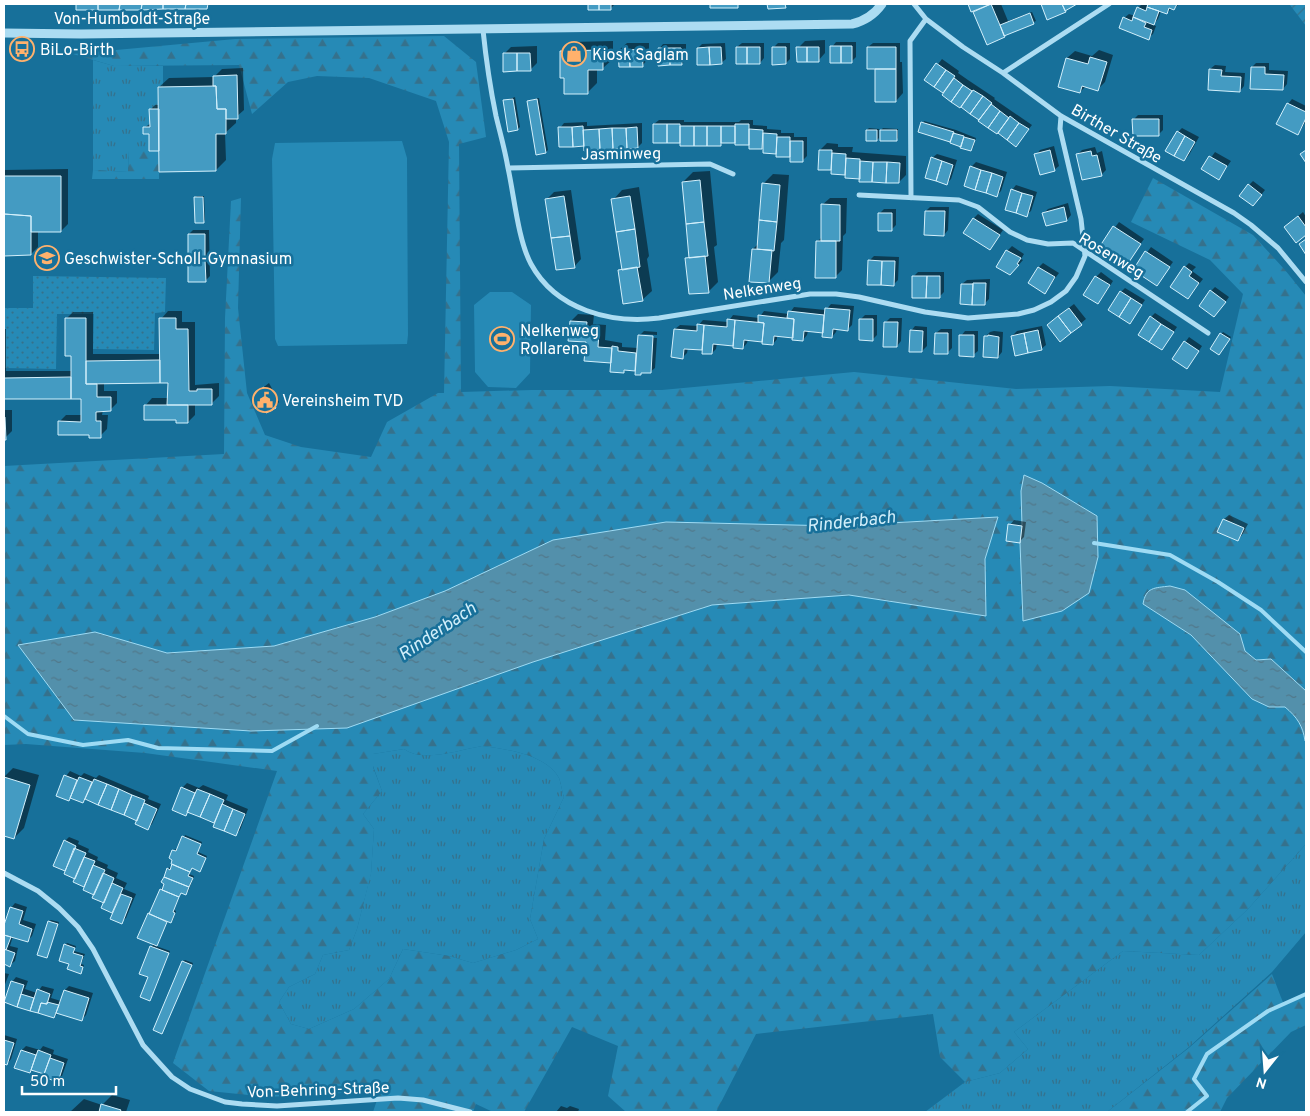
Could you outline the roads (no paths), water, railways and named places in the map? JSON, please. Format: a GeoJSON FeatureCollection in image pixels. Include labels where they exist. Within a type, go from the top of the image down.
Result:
{"type":"FeatureCollection","features":[{"type":"Feature","properties":{"kind":"street","name":"Von-Humboldt-Straße"},"geometry":{"type":"LineString","coordinates":[[4,33],[483,30],[852,24],[863,22],[874,14],[882,4]]}},
{"type":"Feature","properties":{"kind":"street","name":"Birther Straße"},"geometry":{"type":"LineString","coordinates":[[914,4],[926,19],[1062,116],[1245,221],[1278,248],[1306,282]]}},
{"type":"Feature","properties":{"kind":"street"},"geometry":{"type":"LineString","coordinates":[[1003,73],[1109,4]]}},
{"type":"Feature","properties":{"kind":"street"},"geometry":{"type":"LineString","coordinates":[[911,198],[910,41],[926,19]]}},
{"type":"Feature","properties":{"kind":"street","name":"Nelkenweg"},"geometry":{"type":"LineString","coordinates":[[483,30],[496,116],[526,251],[538,274],[555,293],[569,302],[601,316],[618,320],[639,321],[810,294],[836,294],[858,297],[925,312],[954,316],[984,318],[1034,310],[1051,302],[1066,291],[1081,266],[1085,250],[1081,219],[1060,129],[1062,116]]}},
{"type":"Feature","properties":{"kind":"street","name":"Jasminweg"},"geometry":{"type":"LineString","coordinates":[[508,168],[710,164],[733,174]]}},
{"type":"Feature","properties":{"kind":"street","name":"Rosenweg"},"geometry":{"type":"LineString","coordinates":[[859,195],[960,200],[978,206],[1010,232],[1027,240],[1048,244],[1073,243],[1208,333]]}},
{"type":"Feature","properties":{"kind":"street","name":"Von-Behring-Straße"},"geometry":{"type":"LineString","coordinates":[[4,874],[38,891],[78,927],[93,949],[143,1045],[172,1077],[190,1089],[225,1102],[242,1104],[277,1106],[398,1098],[423,1100],[470,1112]]}},
{"type":"Feature","properties":{"kind":"water"},"geometry":{"type":"Polygon","coordinates":[[[1024,475],[1042,483],[1097,516],[1098,557],[1089,593],[1062,611],[1023,621],[1020,543],[1022,526],[1021,491],[1024,475]]]}},
{"type":"Feature","properties":{"kind":"water"},"geometry":{"type":"Polygon","coordinates":[[[998,517],[985,559],[986,616],[849,595],[712,605],[533,662],[347,728],[251,731],[74,720],[18,645],[95,632],[167,653],[274,646],[375,617],[445,591],[553,540],[666,522],[836,526],[998,517]]]}},
{"type":"Feature","properties":{"kind":"water"},"geometry":{"type":"Polygon","coordinates":[[[1170,586],[1185,590],[1240,634],[1245,651],[1256,660],[1271,659],[1306,691],[1306,742],[1299,722],[1285,707],[1269,707],[1252,699],[1191,635],[1143,604],[1146,594],[1152,589],[1170,586]]]}},
{"type":"Feature","properties":{"kind":"waterway","name":"Rinderbach"},"geometry":{"type":"LineString","coordinates":[[1094,543],[1170,555],[1218,582],[1261,610],[1306,652]]}},
{"type":"Feature","properties":{"kind":"waterway","name":"Rinderbach"},"geometry":{"type":"LineString","coordinates":[[4,716],[28,734],[83,745],[128,740],[158,748],[272,751],[317,726]]}},
{"type":"Feature","properties":{"kind":"waterway"},"geometry":{"type":"LineString","coordinates":[[1187,1112],[1207,1096],[1194,1079],[1207,1054],[1268,1011],[1306,994]]}},
{"type":"Feature","properties":{"kind":"place","name":"BiLo-Birth"},"geometry":{"type":"Point","coordinates":[22,49]}},
{"type":"Feature","properties":{"kind":"place","name":"Kiosk Saglam"},"geometry":{"type":"Point","coordinates":[574,54]}},
{"type":"Feature","properties":{"kind":"place","name":"Geschwister-Scholl-Gymnasium"},"geometry":{"type":"Point","coordinates":[47,258]}},
{"type":"Feature","properties":{"kind":"place","name":"Nelkenweg Rollarena"},"geometry":{"type":"Point","coordinates":[502,339]}},
{"type":"Feature","properties":{"kind":"place","name":"Vereinsheim TVD"},"geometry":{"type":"Point","coordinates":[265,400]}}]}
